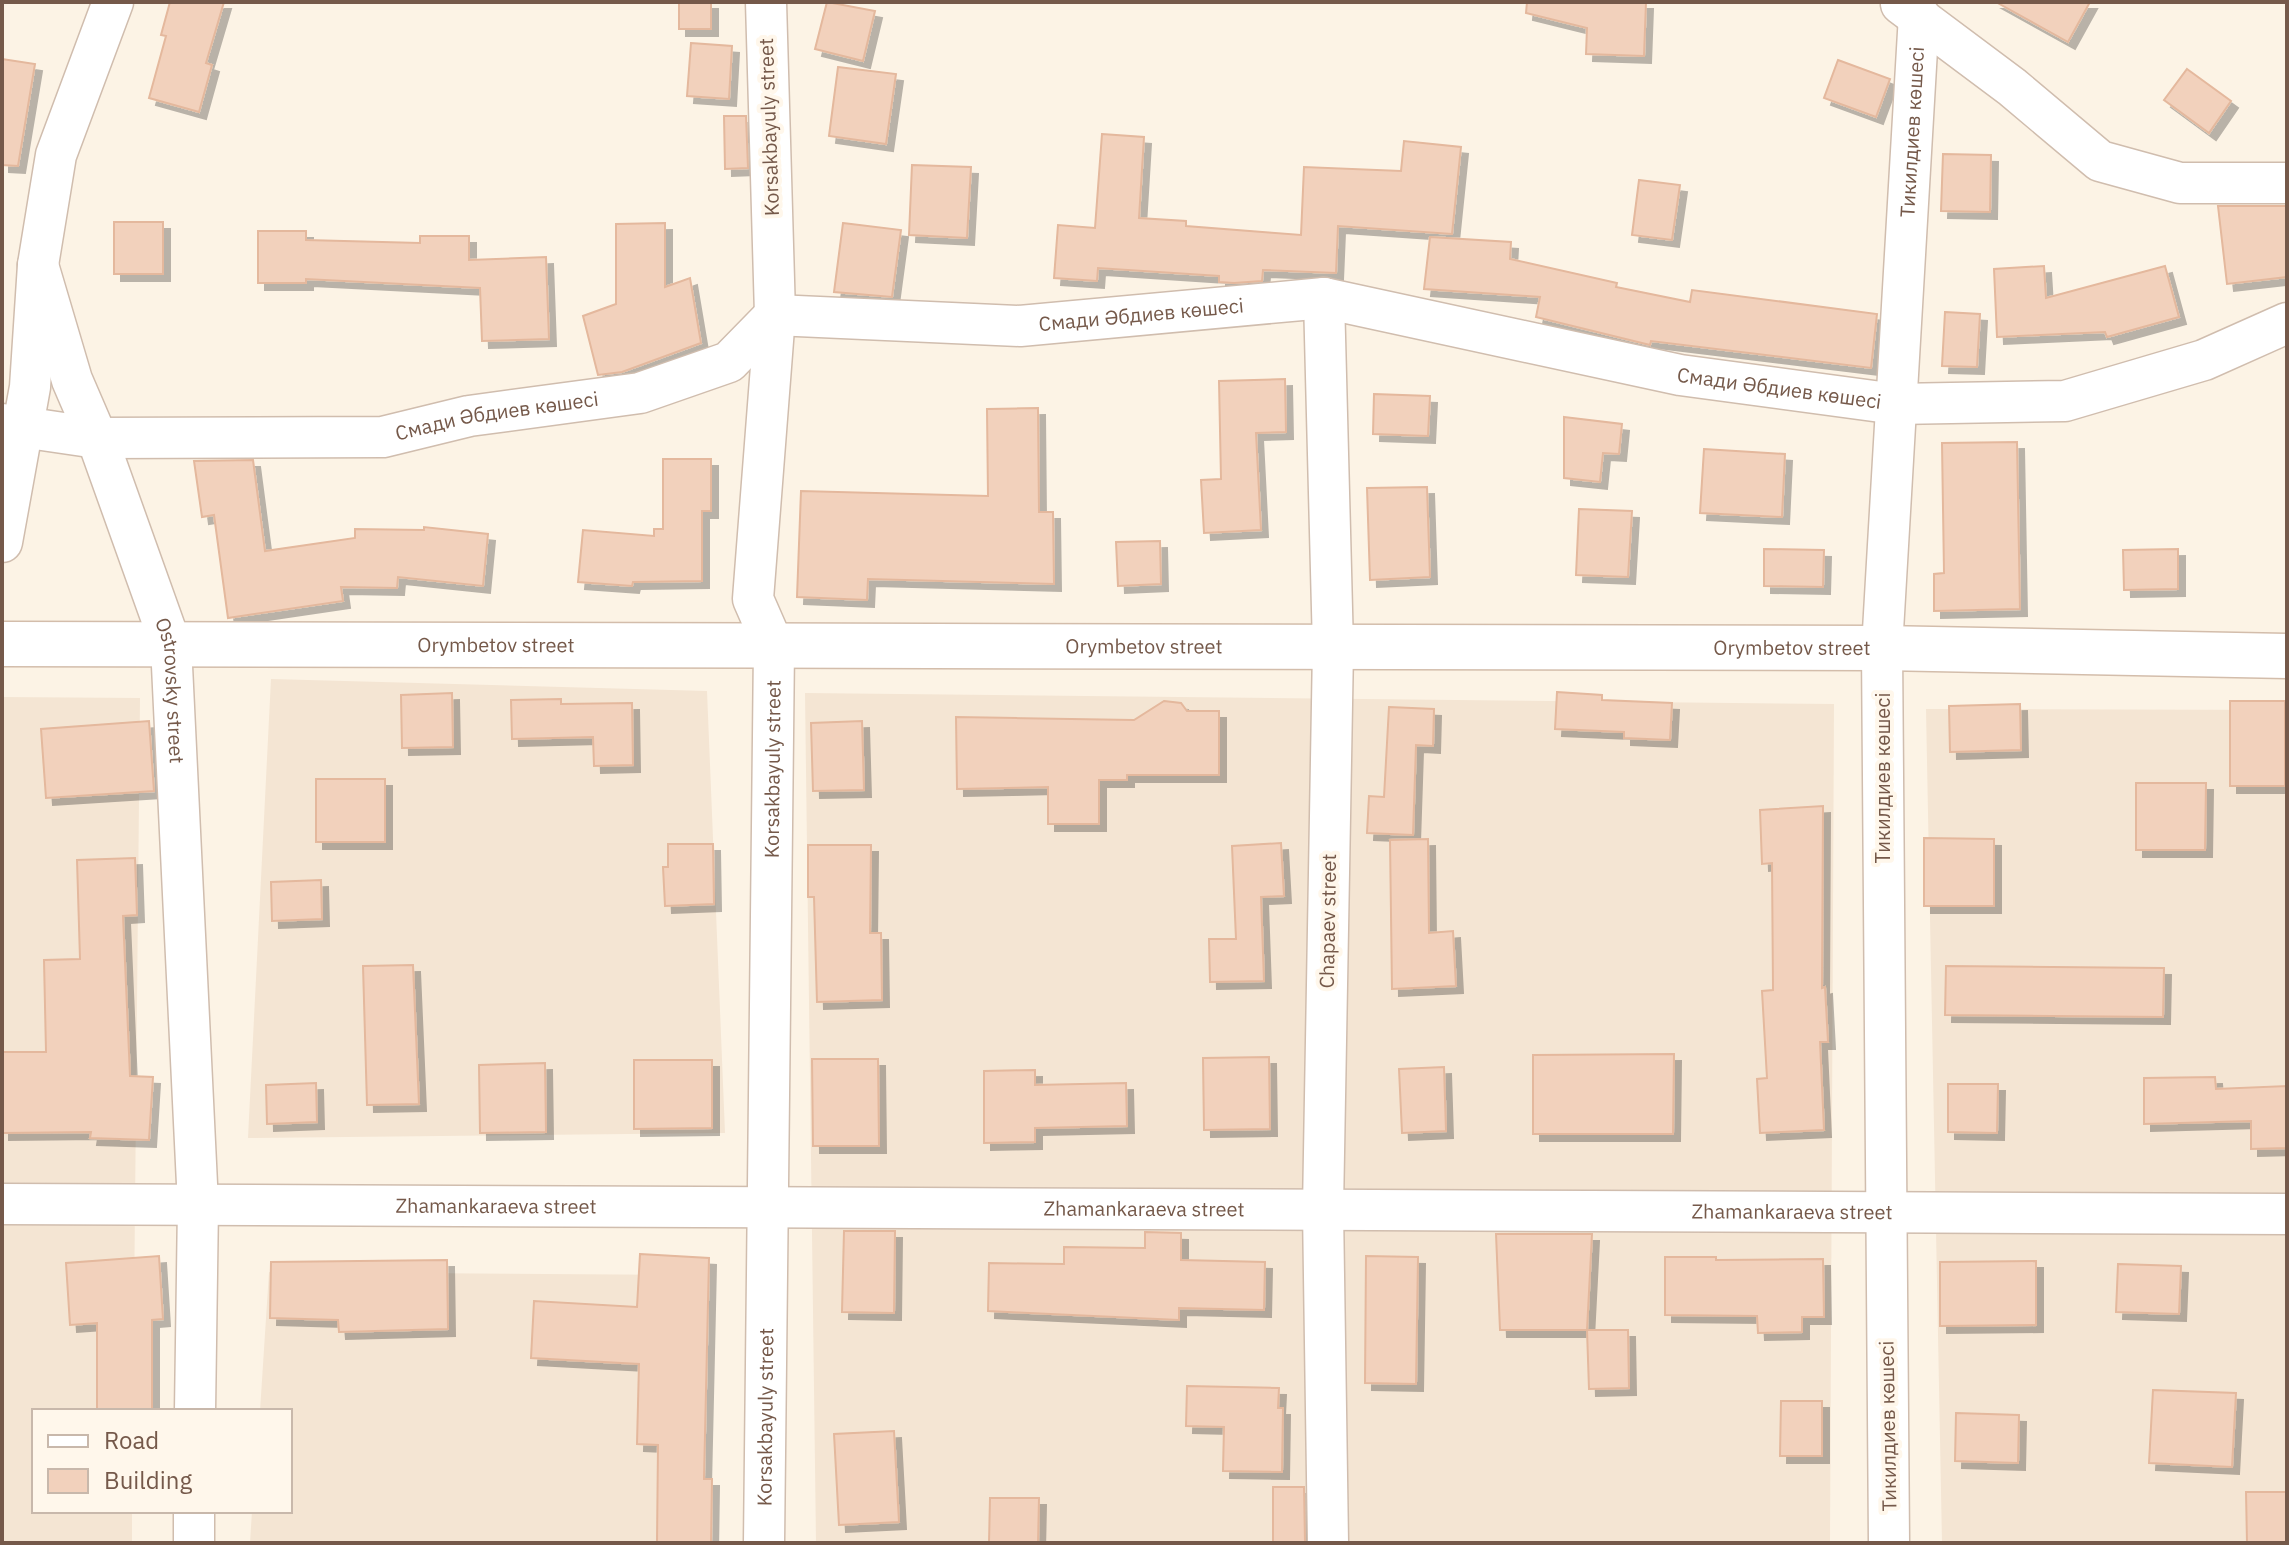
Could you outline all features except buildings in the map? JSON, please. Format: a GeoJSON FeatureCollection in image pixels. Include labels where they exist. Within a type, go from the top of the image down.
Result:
{"type":"FeatureCollection","features":[{"type":"Feature","properties":{"kind":"main road","name":"Orymbetov street"},"geometry":{"type":"LineString","coordinates":[[2,644],[1882,648],[2287,656]]}},
{"type":"Feature","properties":{"kind":"street","name":"Ostrovsky street"},"geometry":{"type":"LineString","coordinates":[[113,2],[56,155],[38,265],[72,380],[97,438],[171,645],[198,1205],[195,1409]]}},
{"type":"Feature","properties":{"kind":"street","name":"Korsakbayuly street"},"geometry":{"type":"LineString","coordinates":[[764,1543],[774,647],[753,599],[775,315],[766,2]]}},
{"type":"Feature","properties":{"kind":"street"},"geometry":{"type":"LineString","coordinates":[[1908,8],[2100,161],[2180,183],[2287,183]]}},
{"type":"Feature","properties":{"kind":"street","name":"Тикилдиев көшесі"},"geometry":{"type":"LineString","coordinates":[[1889,1543],[1882,648],[1896,404],[1908,8]]}},
{"type":"Feature","properties":{"kind":"street"},"geometry":{"type":"LineString","coordinates":[[2,542],[13,426],[38,265]]}},
{"type":"Feature","properties":{"kind":"street","name":"Смади Әбдиев көшесі"},"geometry":{"type":"LineString","coordinates":[[13,426],[97,438],[383,437],[469,416],[640,393],[729,362],[775,315],[1020,326],[1324,298],[1680,375],[1896,404],[2065,401],[2204,360],[2287,323]]}},
{"type":"Feature","properties":{"kind":"street","name":"Chapaev street"},"geometry":{"type":"LineString","coordinates":[[1324,298],[1333,648],[1323,1209],[1328,1543]]}},
{"type":"Feature","properties":{"kind":"street","name":"Zhamankaraeva street"},"geometry":{"type":"LineString","coordinates":[[2,1204],[2287,1214]]}},
{"type":"Feature","properties":{"kind":"street"},"geometry":{"type":"LineString","coordinates":[[194,1513],[194,1543]]}},
{"type":"Feature","properties":{"kind":"shaded area"},"geometry":{"type":"Polygon","coordinates":[[[271,679],[707,691],[725,1133],[248,1138],[271,679]]]}},
{"type":"Feature","properties":{"kind":"shaded area"},"geometry":{"type":"Polygon","coordinates":[[[805,693],[1834,704],[1830,1543],[816,1543],[805,693]]]}},
{"type":"Feature","properties":{"kind":"shaded area"},"geometry":{"type":"Polygon","coordinates":[[[2,697],[140,698],[133,1409],[32,1409],[32,1513],[132,1513],[132,1543],[2,1543],[2,697]]]}},
{"type":"Feature","properties":{"kind":"shaded area"},"geometry":{"type":"Polygon","coordinates":[[[1926,709],[2287,710],[2287,1543],[1942,1543],[1926,709]]]}},
{"type":"Feature","properties":{"kind":"shaded area"},"geometry":{"type":"Polygon","coordinates":[[[269,1272],[695,1275],[709,1543],[250,1543],[252,1513],[292,1513],[292,1409],[260,1409],[269,1272]]]}}]}
